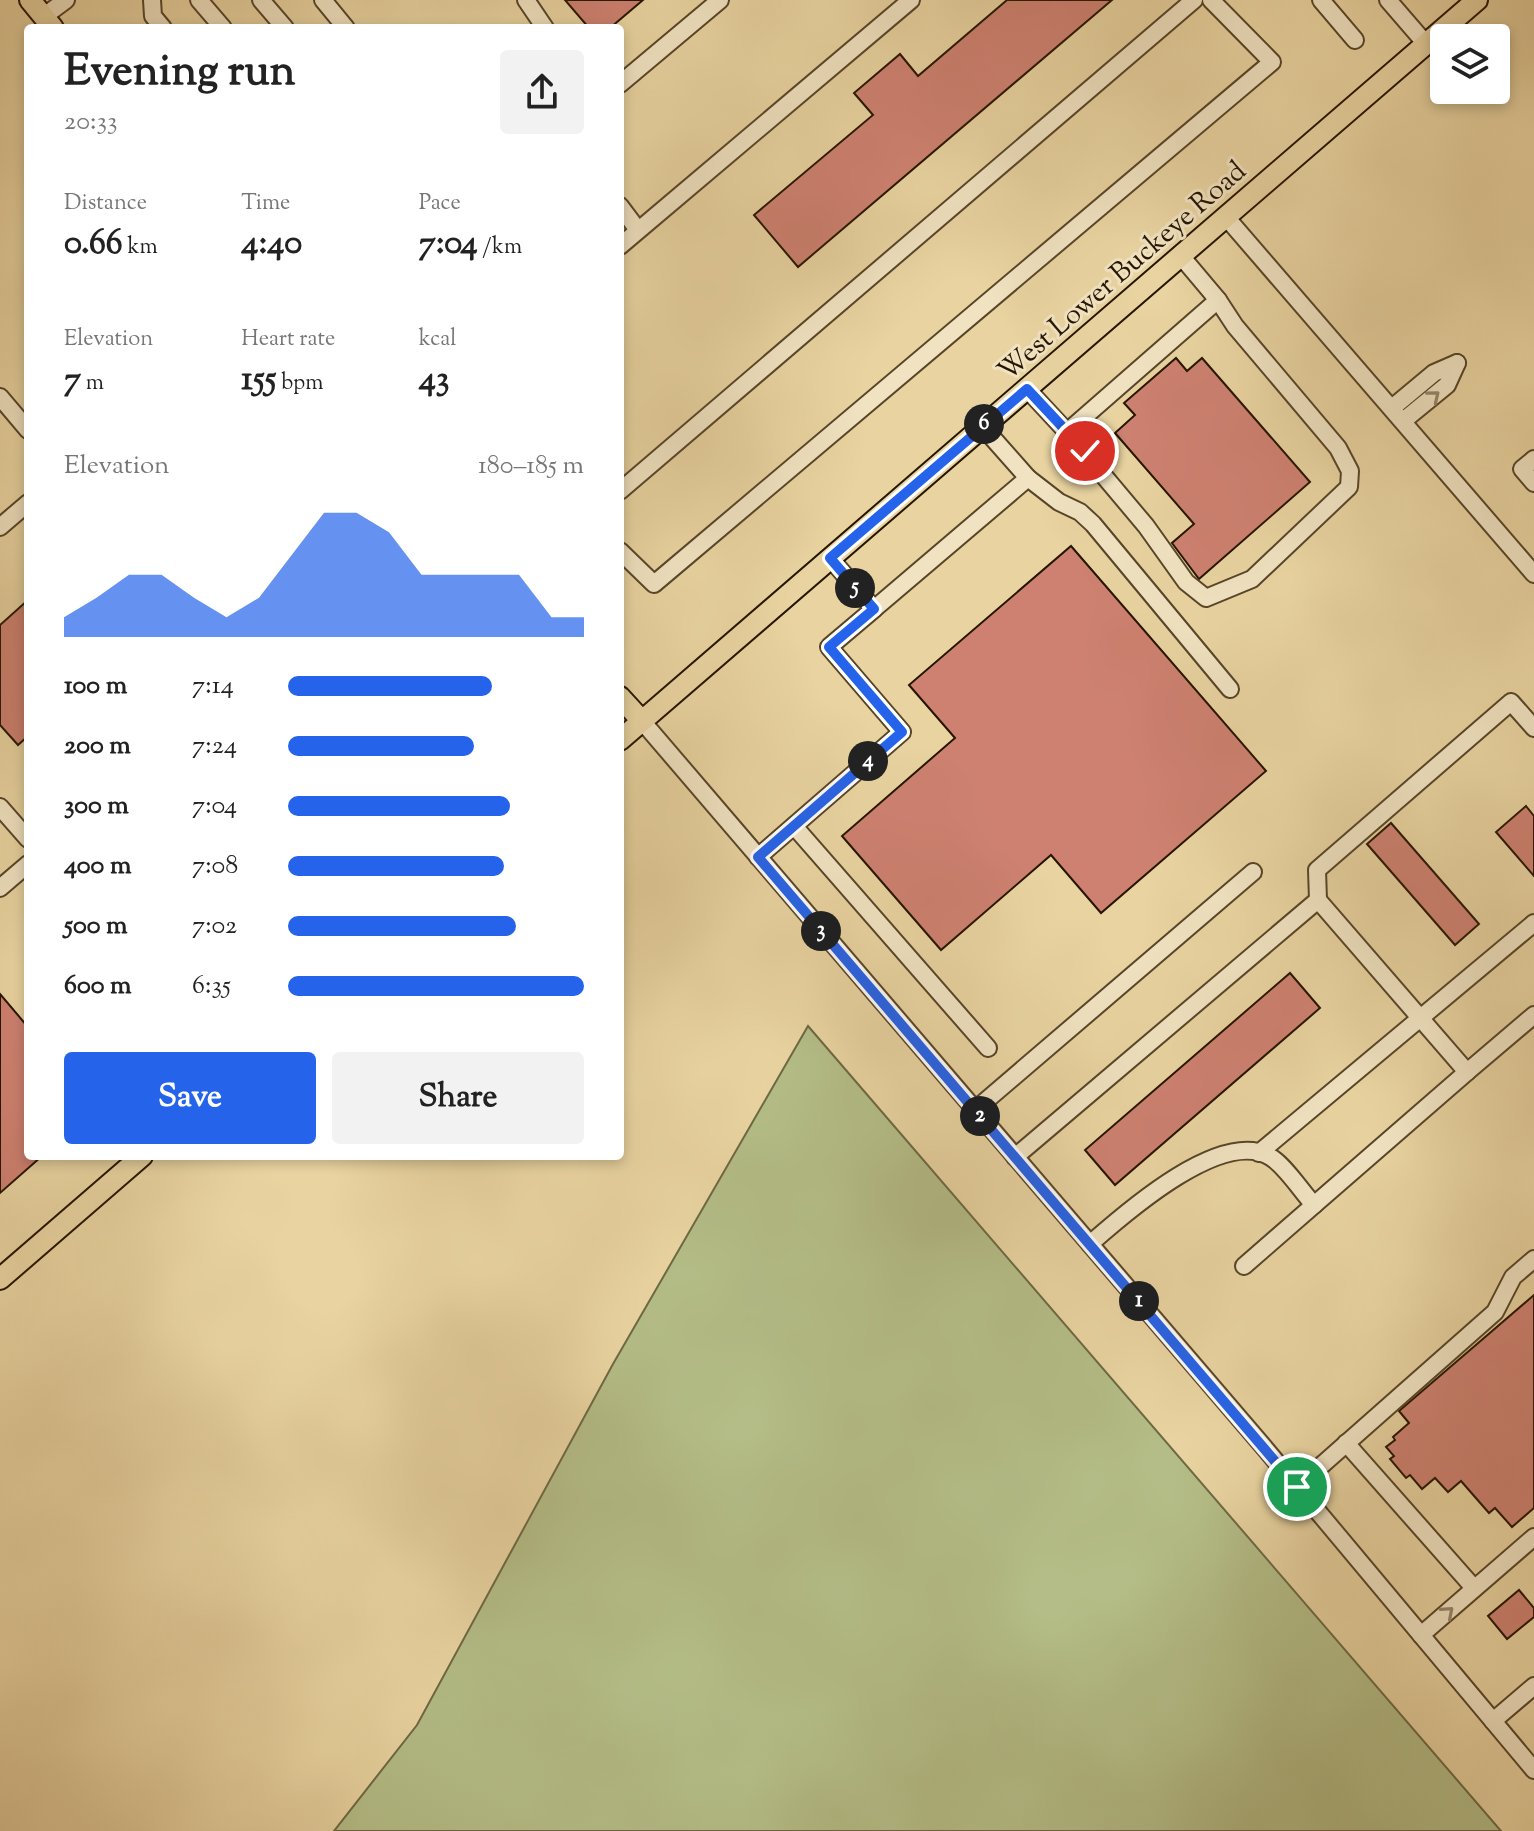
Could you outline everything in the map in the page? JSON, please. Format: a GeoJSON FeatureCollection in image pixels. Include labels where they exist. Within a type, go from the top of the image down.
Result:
{"type":"FeatureCollection","features":[{"type":"Feature","properties":{"kind":"main road"},"geometry":{"type":"LineString","coordinates":[[30,0],[48,22]]}},
{"type":"Feature","properties":{"kind":"main road","name":"West Lower Buckeye Road"},"geometry":{"type":"LineString","coordinates":[[624,737],[1477,0]]}},
{"type":"Feature","properties":{"kind":"main road"},"geometry":{"type":"LineString","coordinates":[[624,701],[642,721]]}},
{"type":"Feature","properties":{"kind":"main road"},"geometry":{"type":"LineString","coordinates":[[0,1279],[137,1160]]}},
{"type":"Feature","properties":{"kind":"street"},"geometry":{"type":"LineString","coordinates":[[48,22],[66,0]]}},
{"type":"Feature","properties":{"kind":"street"},"geometry":{"type":"LineString","coordinates":[[152,0],[153,16],[160,24]]}},
{"type":"Feature","properties":{"kind":"street"},"geometry":{"type":"LineString","coordinates":[[199,0],[220,24]]}},
{"type":"Feature","properties":{"kind":"street"},"geometry":{"type":"LineString","coordinates":[[261,0],[282,24]]}},
{"type":"Feature","properties":{"kind":"street"},"geometry":{"type":"LineString","coordinates":[[323,0],[343,24]]}},
{"type":"Feature","properties":{"kind":"street"},"geometry":{"type":"LineString","coordinates":[[526,0],[542,24]]}},
{"type":"Feature","properties":{"kind":"street"},"geometry":{"type":"LineString","coordinates":[[624,81],[720,0]]}},
{"type":"Feature","properties":{"kind":"street"},"geometry":{"type":"LineString","coordinates":[[624,242],[911,0]]}},
{"type":"Feature","properties":{"kind":"street"},"geometry":{"type":"LineString","coordinates":[[624,488],[1194,0]]}},
{"type":"Feature","properties":{"kind":"street"},"geometry":{"type":"LineString","coordinates":[[624,555],[654,584],[1272,62],[1211,0]]}},
{"type":"Feature","properties":{"kind":"street"},"geometry":{"type":"LineString","coordinates":[[1321,0],[1355,40]]}},
{"type":"Feature","properties":{"kind":"street"},"geometry":{"type":"LineString","coordinates":[[1388,0],[1426,44]]}},
{"type":"Feature","properties":{"kind":"street"},"geometry":{"type":"LineString","coordinates":[[624,211],[638,230]]}},
{"type":"Feature","properties":{"kind":"street"},"geometry":{"type":"LineString","coordinates":[[1226,217],[1534,574]]}},
{"type":"Feature","properties":{"kind":"street"},"geometry":{"type":"LineString","coordinates":[[1027,389],[1146,526],[1186,582],[1206,598],[1252,579],[1349,487],[1350,471],[1338,448],[1235,326],[1218,300],[1181,256]]}},
{"type":"Feature","properties":{"kind":"street"},"geometry":{"type":"LineString","coordinates":[[1067,432],[1218,300]]}},
{"type":"Feature","properties":{"kind":"street"},"geometry":{"type":"LineString","coordinates":[[0,397],[24,425]]}},
{"type":"Feature","properties":{"kind":"street"},"geometry":{"type":"LineString","coordinates":[[982,426],[1028,478],[1093,524],[1230,689]]}},
{"type":"Feature","properties":{"kind":"street"},"geometry":{"type":"LineString","coordinates":[[1534,459],[1522,469],[1534,483]]}},
{"type":"Feature","properties":{"kind":"street"},"geometry":{"type":"LineString","coordinates":[[758,857],[902,732],[829,647],[1028,478]]}},
{"type":"Feature","properties":{"kind":"street"},"geometry":{"type":"LineString","coordinates":[[0,527],[24,506]]}},
{"type":"Feature","properties":{"kind":"street"},"geometry":{"type":"LineString","coordinates":[[1520,557],[1534,545]]}},
{"type":"Feature","properties":{"kind":"street"},"geometry":{"type":"LineString","coordinates":[[830,558],[874,609]]}},
{"type":"Feature","properties":{"kind":"street"},"geometry":{"type":"LineString","coordinates":[[1467,1072],[1318,900],[1317,870],[1511,702],[1534,728]]}},
{"type":"Feature","properties":{"kind":"street"},"geometry":{"type":"LineString","coordinates":[[642,721],[1297,1487],[1534,1770]]}},
{"type":"Feature","properties":{"kind":"street"},"geometry":{"type":"LineString","coordinates":[[0,807],[24,834]]}},
{"type":"Feature","properties":{"kind":"street"},"geometry":{"type":"LineString","coordinates":[[794,826],[988,1048]]}},
{"type":"Feature","properties":{"kind":"street"},"geometry":{"type":"LineString","coordinates":[[0,888],[24,867]]}},
{"type":"Feature","properties":{"kind":"street"},"geometry":{"type":"LineString","coordinates":[[975,1110],[1253,872]]}},
{"type":"Feature","properties":{"kind":"street"},"geometry":{"type":"LineString","coordinates":[[1015,1157],[1318,900]]}},
{"type":"Feature","properties":{"kind":"street"},"geometry":{"type":"LineString","coordinates":[[1259,1153],[1534,923]]}},
{"type":"Feature","properties":{"kind":"street"},"geometry":{"type":"LineString","coordinates":[[1244,1266],[1534,1015]]}},
{"type":"Feature","properties":{"kind":"street"},"geometry":{"type":"LineString","coordinates":[[1090,1244],[1169,1180],[1215,1159],[1250,1149],[1273,1158],[1314,1205]]}},
{"type":"Feature","properties":{"kind":"street"},"geometry":{"type":"LineString","coordinates":[[1297,1487],[1495,1312],[1513,1277],[1534,1259]]}},
{"type":"Feature","properties":{"kind":"street"},"geometry":{"type":"LineString","coordinates":[[1346,1443],[1474,1588]]}},
{"type":"Feature","properties":{"kind":"street"},"geometry":{"type":"LineString","coordinates":[[1421,1635],[1534,1537]]}},
{"type":"Feature","properties":{"kind":"street"},"geometry":{"type":"LineString","coordinates":[[1493,1721],[1534,1686]]}},
{"type":"Feature","properties":{"kind":"green space"},"geometry":{"type":"Polygon","coordinates":[[[808,1026],[1501,1831],[334,1831],[417,1725],[613,1364],[808,1026]]]}},
{"type":"Feature","properties":{"kind":"building"},"geometry":{"type":"Polygon","coordinates":[[[565,0],[643,0],[615,24],[586,24],[565,0]]]}},
{"type":"Feature","properties":{"kind":"building"},"geometry":{"type":"Polygon","coordinates":[[[1007,0],[1112,0],[798,267],[754,215],[873,115],[854,93],[900,54],[918,76],[1007,0]]]}},
{"type":"Feature","properties":{"kind":"building"},"geometry":{"type":"Polygon","coordinates":[[[1176,358],[1187,371],[1202,358],[1310,482],[1199,579],[1172,543],[1194,524],[1115,433],[1135,415],[1124,403],[1176,358]]]}},
{"type":"Feature","properties":{"kind":"building"},"geometry":{"type":"Polygon","coordinates":[[[1071,546],[1266,771],[1101,913],[1051,855],[941,950],[842,836],[955,738],[909,685],[1071,546]]]}},
{"type":"Feature","properties":{"kind":"building"},"geometry":{"type":"Polygon","coordinates":[[[24,604],[24,740],[18,745],[0,725],[0,625],[24,604]]]}},
{"type":"Feature","properties":{"kind":"building"},"geometry":{"type":"Polygon","coordinates":[[[1526,806],[1534,816],[1534,876],[1496,832],[1526,806]]]}},
{"type":"Feature","properties":{"kind":"building"},"geometry":{"type":"Polygon","coordinates":[[[1391,823],[1479,924],[1455,945],[1367,844],[1391,823]]]}},
{"type":"Feature","properties":{"kind":"building"},"geometry":{"type":"Polygon","coordinates":[[[1290,973],[1320,1008],[1115,1185],[1085,1150],[1290,973]]]}},
{"type":"Feature","properties":{"kind":"building"},"geometry":{"type":"Polygon","coordinates":[[[0,994],[24,1022],[24,1160],[37,1160],[0,1193],[0,994]]]}},
{"type":"Feature","properties":{"kind":"building"},"geometry":{"type":"Polygon","coordinates":[[[1534,1295],[1534,1508],[1512,1527],[1495,1508],[1489,1513],[1461,1481],[1448,1492],[1435,1478],[1422,1489],[1410,1475],[1406,1478],[1390,1459],[1394,1456],[1386,1447],[1409,1423],[1399,1411],[1534,1295]]]}},
{"type":"Feature","properties":{"kind":"building"},"geometry":{"type":"Polygon","coordinates":[[[1519,1590],[1534,1608],[1534,1617],[1507,1639],[1488,1616],[1519,1590]]]}},
{"type":"Feature","properties":{"kind":"route"},"geometry":{"type":"LineString","coordinates":[[1085,451],[1027,389],[830,558],[874,609],[829,647],[902,732],[758,857],[1297,1487]]}}]}
